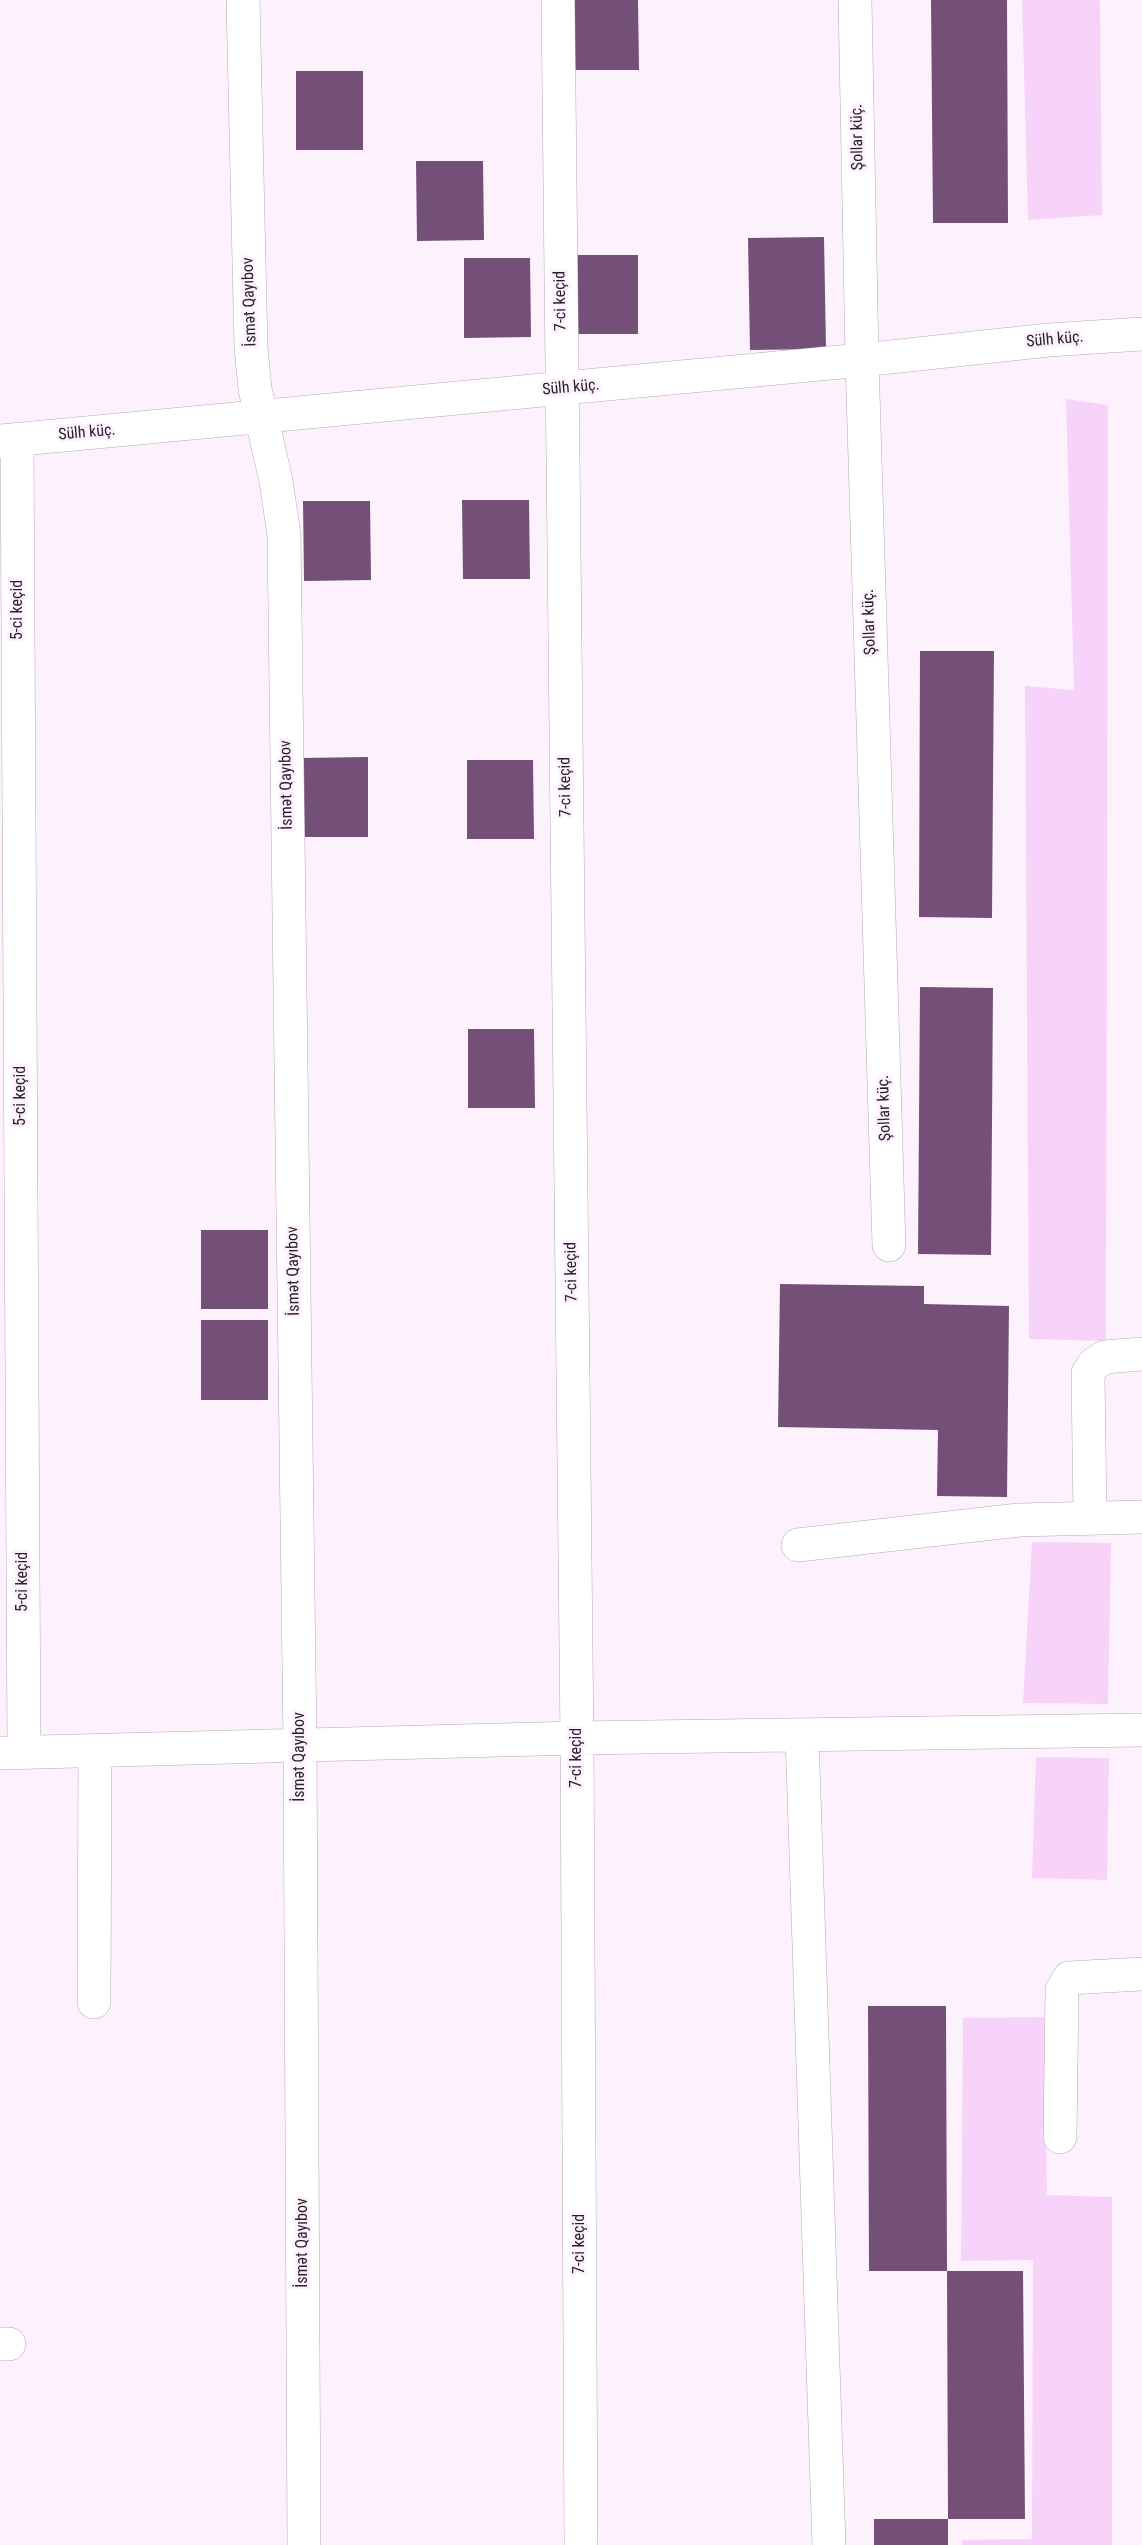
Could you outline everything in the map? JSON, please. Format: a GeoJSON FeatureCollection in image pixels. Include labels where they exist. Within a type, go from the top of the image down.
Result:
{"type":"FeatureCollection","features":[{"type":"Feature","properties":{"kind":"street","name":"İsmət Qayıbov"},"geometry":{"type":"LineString","coordinates":[[243,0],[250,348],[255,389],[276,481],[284,535],[300,1744],[304,2545]]}},
{"type":"Feature","properties":{"kind":"street","name":"7-ci keçid"},"geometry":{"type":"LineString","coordinates":[[558,0],[577,1737],[581,2545]]}},
{"type":"Feature","properties":{"kind":"street","name":"Şollar küç."},"geometry":{"type":"LineString","coordinates":[[855,0],[862,360],[889,1245]]}},
{"type":"Feature","properties":{"kind":"street","name":"Sülh küç."},"geometry":{"type":"LineString","coordinates":[[8,440],[562,389],[1048,340],[1142,334]]}},
{"type":"Feature","properties":{"kind":"street","name":"5-ci keçid"},"geometry":{"type":"LineString","coordinates":[[8,440],[12,1752]]}},
{"type":"Feature","properties":{"kind":"street"},"geometry":{"type":"LineString","coordinates":[[1090,1517],[1088,1373],[1094,1364],[1105,1357],[1142,1354]]}},
{"type":"Feature","properties":{"kind":"street"},"geometry":{"type":"LineString","coordinates":[[798,1545],[971,1524],[1090,1517],[1142,1517]]}},
{"type":"Feature","properties":{"kind":"street"},"geometry":{"type":"LineString","coordinates":[[12,1752],[577,1737],[1142,1730]]}},
{"type":"Feature","properties":{"kind":"street"},"geometry":{"type":"LineString","coordinates":[[802,1735],[829,2545]]}},
{"type":"Feature","properties":{"kind":"street"},"geometry":{"type":"LineString","coordinates":[[94,2002],[95,1750]]}},
{"type":"Feature","properties":{"kind":"street"},"geometry":{"type":"LineString","coordinates":[[1060,2137],[1062,1990],[1070,1978],[1142,1974]]}},
{"type":"Feature","properties":{"kind":"shaded area"},"geometry":{"type":"Polygon","coordinates":[[[1022,0],[1100,0],[1102,215],[1028,220],[1022,0]]]}},
{"type":"Feature","properties":{"kind":"shaded area"},"geometry":{"type":"Polygon","coordinates":[[[1066,399],[1108,405],[1106,1341],[1029,1339],[1025,686],[1074,690],[1066,399]]]}},
{"type":"Feature","properties":{"kind":"shaded area"},"geometry":{"type":"Polygon","coordinates":[[[1032,1542],[1111,1543],[1108,1704],[1023,1703],[1032,1542]]]}},
{"type":"Feature","properties":{"kind":"shaded area"},"geometry":{"type":"Polygon","coordinates":[[[1036,1757],[1109,1758],[1107,1880],[1032,1878],[1036,1757]]]}},
{"type":"Feature","properties":{"kind":"shaded area"},"geometry":{"type":"Polygon","coordinates":[[[1044,2017],[1047,2195],[1112,2197],[1112,2545],[962,2545],[962,2540],[1032,2539],[1033,2260],[961,2261],[963,2018],[1044,2017]]]}},
{"type":"Feature","properties":{"kind":"building"},"geometry":{"type":"Polygon","coordinates":[[[571,0],[638,0],[639,70],[572,70],[571,0]]]}},
{"type":"Feature","properties":{"kind":"building"},"geometry":{"type":"Polygon","coordinates":[[[931,0],[1007,0],[1008,223],[933,223],[931,0]]]}},
{"type":"Feature","properties":{"kind":"building"},"geometry":{"type":"Polygon","coordinates":[[[296,71],[363,71],[363,150],[296,150],[296,71]]]}},
{"type":"Feature","properties":{"kind":"building"},"geometry":{"type":"Polygon","coordinates":[[[416,161],[483,161],[484,240],[417,241],[416,161]]]}},
{"type":"Feature","properties":{"kind":"building"},"geometry":{"type":"Polygon","coordinates":[[[824,237],[826,349],[750,350],[748,238],[824,237]]]}},
{"type":"Feature","properties":{"kind":"building"},"geometry":{"type":"Polygon","coordinates":[[[571,255],[638,255],[638,334],[571,334],[571,255]]]}},
{"type":"Feature","properties":{"kind":"building"},"geometry":{"type":"Polygon","coordinates":[[[464,258],[530,258],[531,337],[464,338],[464,258]]]}},
{"type":"Feature","properties":{"kind":"building"},"geometry":{"type":"Polygon","coordinates":[[[462,500],[529,500],[530,579],[463,579],[462,500]]]}},
{"type":"Feature","properties":{"kind":"building"},"geometry":{"type":"Polygon","coordinates":[[[303,501],[370,501],[371,580],[304,581],[303,501]]]}},
{"type":"Feature","properties":{"kind":"building"},"geometry":{"type":"Polygon","coordinates":[[[920,651],[994,651],[992,918],[919,917],[920,651]]]}},
{"type":"Feature","properties":{"kind":"building"},"geometry":{"type":"Polygon","coordinates":[[[368,757],[368,837],[301,837],[301,758],[368,757]]]}},
{"type":"Feature","properties":{"kind":"building"},"geometry":{"type":"Polygon","coordinates":[[[467,760],[533,760],[534,839],[467,839],[467,760]]]}},
{"type":"Feature","properties":{"kind":"building"},"geometry":{"type":"Polygon","coordinates":[[[920,987],[993,988],[991,1255],[918,1254],[920,987]]]}},
{"type":"Feature","properties":{"kind":"building"},"geometry":{"type":"Polygon","coordinates":[[[468,1029],[534,1029],[535,1108],[468,1108],[468,1029]]]}},
{"type":"Feature","properties":{"kind":"building"},"geometry":{"type":"Polygon","coordinates":[[[201,1230],[268,1230],[268,1309],[201,1309],[201,1230]]]}},
{"type":"Feature","properties":{"kind":"building"},"geometry":{"type":"Polygon","coordinates":[[[780,1284],[924,1286],[924,1304],[1009,1306],[1007,1497],[937,1496],[938,1430],[778,1427],[780,1284]]]}},
{"type":"Feature","properties":{"kind":"building"},"geometry":{"type":"Polygon","coordinates":[[[201,1320],[268,1320],[268,1400],[201,1400],[201,1320]]]}},
{"type":"Feature","properties":{"kind":"building"},"geometry":{"type":"Polygon","coordinates":[[[868,2006],[946,2006],[947,2271],[869,2271],[868,2006]]]}},
{"type":"Feature","properties":{"kind":"building"},"geometry":{"type":"Polygon","coordinates":[[[947,2271],[1023,2271],[1025,2519],[948,2519],[947,2271]]]}},
{"type":"Feature","properties":{"kind":"building"},"geometry":{"type":"Polygon","coordinates":[[[874,2519],[948,2519],[948,2545],[874,2545],[874,2519]]]}}]}
